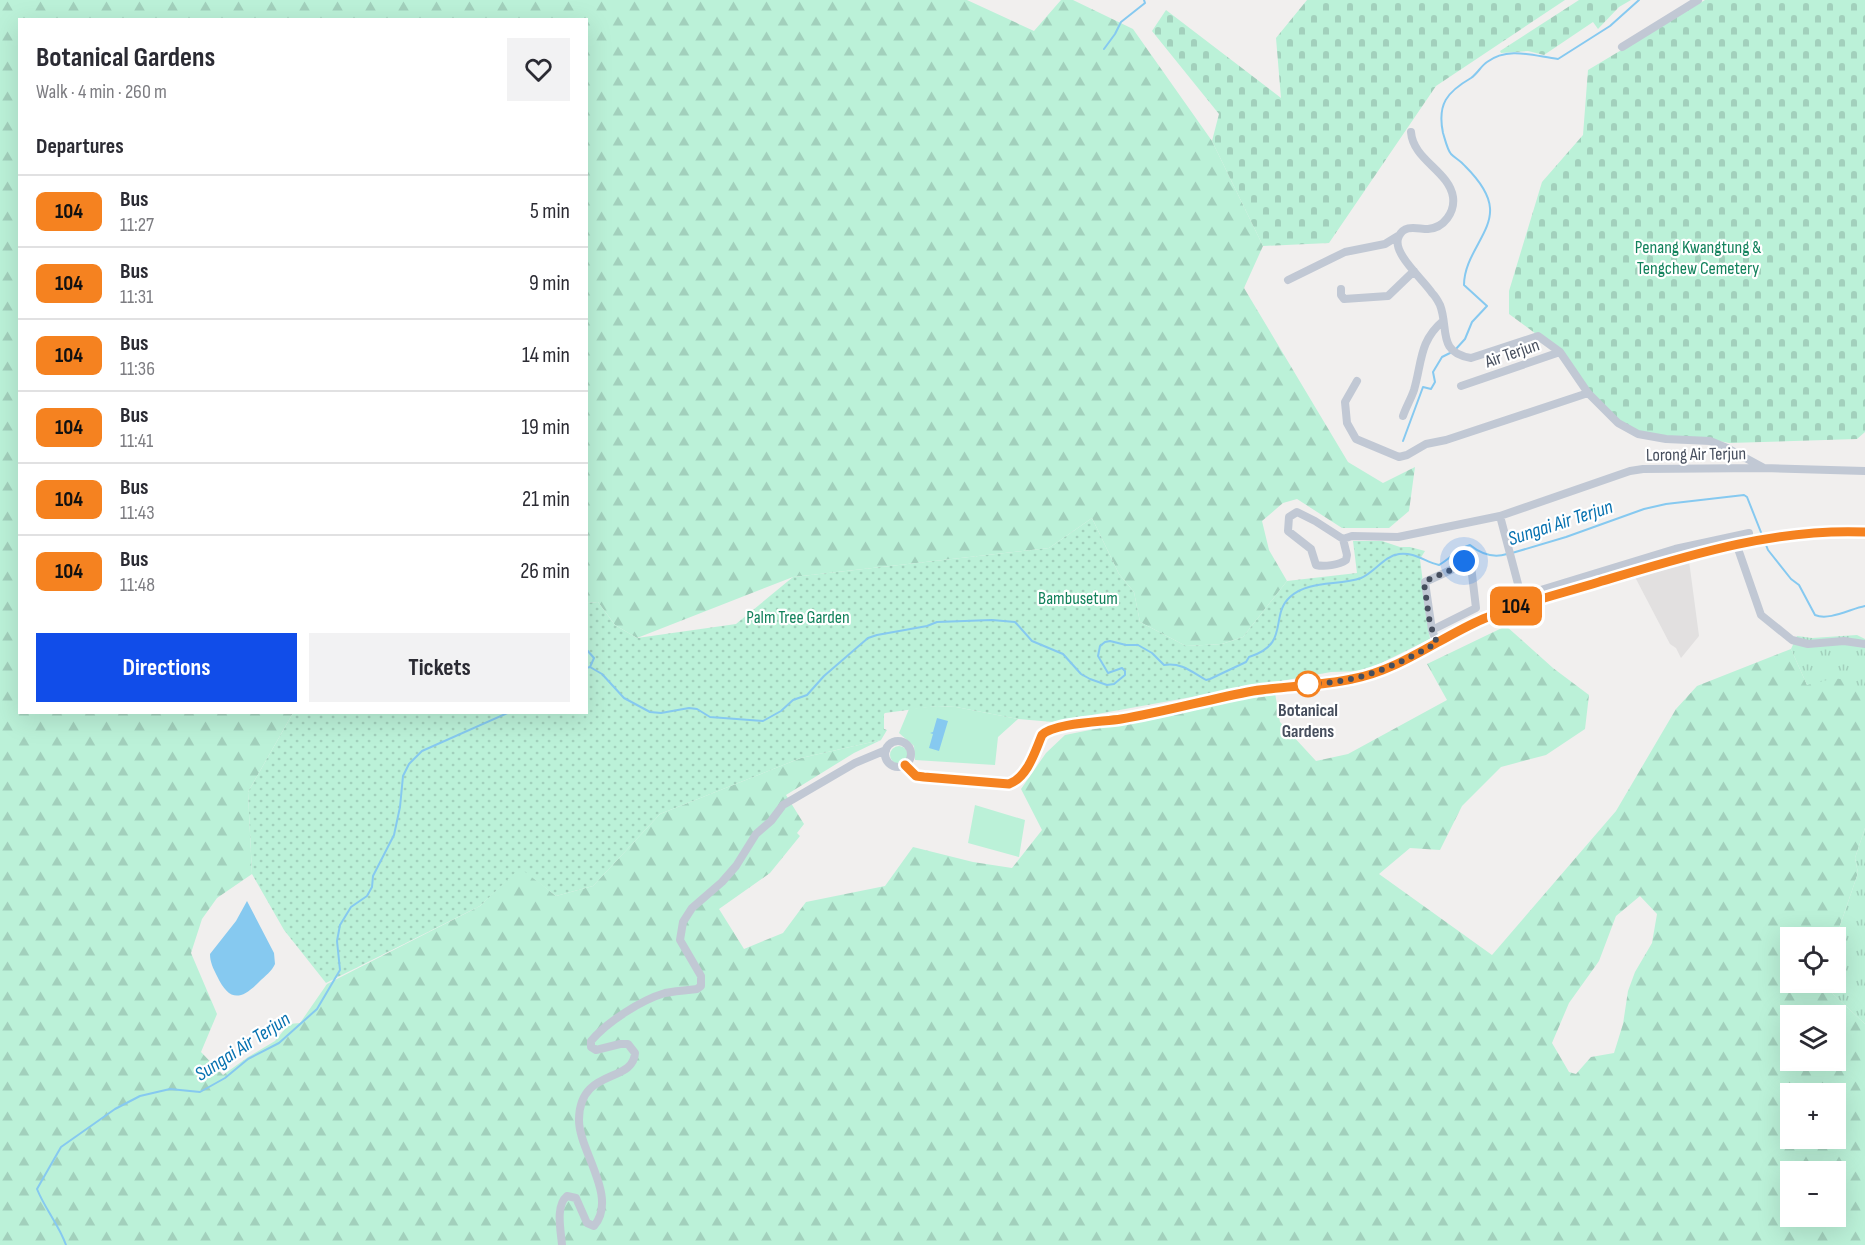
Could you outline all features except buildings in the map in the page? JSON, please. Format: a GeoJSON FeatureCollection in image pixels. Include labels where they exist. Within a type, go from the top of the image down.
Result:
{"type":"FeatureCollection","features":[{"type":"Feature","properties":{"kind":"street"},"geometry":{"type":"LineString","coordinates":[[1622,47],[1698,0]]}},
{"type":"Feature","properties":{"kind":"street"},"geometry":{"type":"LineString","coordinates":[[1397,248],[1401,232],[1411,228],[1427,229],[1438,226],[1448,218],[1453,207],[1453,195],[1449,186],[1418,149],[1411,132]]}},
{"type":"Feature","properties":{"kind":"street"},"geometry":{"type":"LineString","coordinates":[[1288,280],[1345,252],[1385,244],[1398,237]]}},
{"type":"Feature","properties":{"kind":"street"},"geometry":{"type":"LineString","coordinates":[[1385,244],[1397,248],[1428,286],[1440,304],[1445,337],[1452,349],[1461,356],[1472,358],[1538,336],[1560,352]]}},
{"type":"Feature","properties":{"kind":"street"},"geometry":{"type":"LineString","coordinates":[[1341,289],[1341,296],[1344,299],[1388,296],[1414,271]]}},
{"type":"Feature","properties":{"kind":"street"},"geometry":{"type":"LineString","coordinates":[[1403,416],[1414,389],[1418,365],[1427,340],[1443,321]]}},
{"type":"Feature","properties":{"kind":"street","name":"Air Terjun"},"geometry":{"type":"LineString","coordinates":[[1461,386],[1560,352],[1588,393],[1618,423],[1638,434],[1666,439],[1710,441],[1764,468]]}},
{"type":"Feature","properties":{"kind":"street"},"geometry":{"type":"LineString","coordinates":[[1357,381],[1345,402],[1347,423],[1356,439],[1398,457],[1407,455],[1426,444],[1446,440],[1588,393]]}},
{"type":"Feature","properties":{"kind":"street","name":"Lorong Air Terjun"},"geometry":{"type":"LineString","coordinates":[[1343,539],[1352,536],[1398,537],[1500,516],[1630,471],[1643,469],[1764,468],[1865,471]]}},
{"type":"Feature","properties":{"kind":"street"},"geometry":{"type":"LineString","coordinates":[[1300,513],[1343,539],[1346,560],[1342,563],[1318,566],[1314,563],[1311,549],[1288,531],[1287,520],[1291,514],[1300,513]]}},
{"type":"Feature","properties":{"kind":"street"},"geometry":{"type":"LineString","coordinates":[[1500,516],[1522,600]]}},
{"type":"Feature","properties":{"kind":"street"},"geometry":{"type":"LineString","coordinates":[[1522,600],[1677,558],[1736,545],[1772,538],[1839,531],[1865,532]]}},
{"type":"Feature","properties":{"kind":"street"},"geometry":{"type":"LineString","coordinates":[[905,765],[916,776],[1009,784],[1018,779],[1027,767],[1042,735],[1047,730],[1121,719],[1252,691],[1360,678],[1389,668],[1522,600],[1675,549],[1749,533]]}},
{"type":"Feature","properties":{"kind":"street"},"geometry":{"type":"LineString","coordinates":[[1735,536],[1736,545],[1761,615],[1792,640],[1808,644],[1844,641],[1865,644]]}},
{"type":"Feature","properties":{"kind":"street"},"geometry":{"type":"LineString","coordinates":[[1432,630],[1475,609],[1471,567],[1467,561],[1460,562],[1453,569],[1426,580],[1424,583],[1432,630],[1437,643]]}},
{"type":"Feature","properties":{"kind":"street"},"geometry":{"type":"LineString","coordinates":[[900,741],[910,749],[911,754],[905,765],[897,767],[890,765],[885,758],[886,750],[891,743],[900,741]]}},
{"type":"Feature","properties":{"kind":"street"},"geometry":{"type":"LineString","coordinates":[[562,1245],[561,1203],[567,1196],[576,1198],[590,1226],[594,1226],[598,1221],[601,1209],[599,1180],[580,1137],[579,1119],[584,1096],[590,1087],[599,1081],[626,1069],[635,1057],[635,1053],[628,1044],[596,1050],[591,1047],[591,1041],[615,1018],[645,1000],[667,993],[697,989],[701,986],[701,976],[680,940],[683,922],[692,908],[722,882],[736,866],[756,834],[771,821],[783,805],[855,763],[886,750]]}},
{"type":"Feature","properties":{"kind":"shaded area"},"geometry":{"type":"Polygon","coordinates":[[[1689,561],[1699,636],[1681,658],[1676,648],[1670,644],[1635,577],[1689,561]]]}},
{"type":"Feature","properties":{"kind":"green space"},"geometry":{"type":"Polygon","coordinates":[[[0,0],[967,0],[1034,31],[1061,0],[1073,0],[1133,29],[1212,141],[1263,246],[1244,288],[1348,462],[1383,483],[1415,467],[1409,511],[1389,528],[1342,528],[1297,499],[1283,503],[1262,521],[1269,550],[1287,581],[1243,637],[1222,644],[1186,646],[1140,622],[1134,592],[1119,574],[1092,518],[1049,548],[793,577],[637,638],[615,625],[598,602],[588,603],[588,18],[18,18],[18,714],[292,714],[248,792],[252,874],[217,898],[202,919],[191,953],[217,1014],[201,1052],[223,1075],[275,1041],[289,1024],[300,1023],[327,984],[480,906],[520,867],[556,896],[593,886],[660,814],[801,758],[881,740],[854,753],[786,795],[804,824],[797,833],[800,836],[770,873],[719,909],[744,949],[783,933],[806,902],[885,886],[913,847],[973,862],[1012,868],[1042,830],[1021,789],[1046,753],[1065,735],[1275,693],[1280,722],[1316,761],[1348,754],[1447,700],[1427,664],[1506,626],[1553,668],[1589,695],[1585,729],[1546,755],[1501,767],[1462,806],[1440,850],[1410,848],[1379,874],[1492,955],[1616,811],[1676,709],[1697,686],[1791,649],[1807,685],[1865,653],[1865,828],[1855,858],[1858,873],[1839,927],[1780,927],[1780,993],[1832,993],[1845,1005],[1780,1005],[1780,1071],[1846,1071],[1846,1006],[1865,1024],[1865,1245],[0,1245],[0,0]],[[1640,896],[1616,916],[1599,961],[1569,1003],[1552,1043],[1569,1072],[1576,1074],[1591,1057],[1614,1053],[1623,1024],[1628,991],[1635,972],[1652,943],[1657,914],[1640,896]]]}},
{"type":"Feature","properties":{"kind":"green space"},"geometry":{"type":"Polygon","coordinates":[[[1307,0],[1565,0],[1436,86],[1329,243],[1263,246],[1212,141],[1219,114],[1152,31],[1166,10],[1281,98],[1276,38],[1307,0]]]}},
{"type":"Feature","properties":{"kind":"green space"},"geometry":{"type":"Polygon","coordinates":[[[1579,0],[1631,0],[1619,7],[1598,29],[1593,22],[1544,55],[1528,51],[1501,53],[1500,51],[1579,0]]]}},
{"type":"Feature","properties":{"kind":"green space","name":"Penang Kwangtung & Tengchew Cemetery"},"geometry":{"type":"Polygon","coordinates":[[[1705,0],[1865,0],[1865,432],[1857,439],[1729,443],[1704,438],[1648,435],[1620,427],[1590,398],[1563,354],[1509,314],[1509,291],[1542,182],[1583,135],[1588,70],[1705,0]]]}},
{"type":"Feature","properties":{"kind":"green space"},"geometry":{"type":"Polygon","coordinates":[[[1092,518],[1119,574],[1134,592],[1140,622],[1186,646],[1222,644],[1243,637],[1287,581],[1357,573],[1353,541],[1382,541],[1400,547],[1410,547],[1425,551],[1420,559],[1430,639],[1365,671],[1331,672],[1053,722],[1018,719],[956,707],[937,706],[885,713],[884,729],[887,730],[881,740],[801,758],[660,814],[593,886],[556,896],[520,868],[480,906],[326,983],[284,930],[252,874],[248,792],[292,714],[588,714],[588,603],[598,602],[615,625],[637,638],[736,624],[793,577],[1049,548],[1092,518]]]}},
{"type":"Feature","properties":{"kind":"green space"},"geometry":{"type":"Polygon","coordinates":[[[1857,635],[1865,639],[1865,701],[1850,685],[1840,679],[1807,685],[1791,649],[1797,636],[1812,638],[1857,635]]]}},
{"type":"Feature","properties":{"kind":"green space"},"geometry":{"type":"Polygon","coordinates":[[[937,706],[956,707],[1018,719],[998,737],[995,765],[915,760],[914,746],[899,733],[909,709],[937,706]]]}},
{"type":"Feature","properties":{"kind":"green space"},"geometry":{"type":"Polygon","coordinates":[[[899,746],[905,749],[908,755],[905,761],[899,764],[893,761],[890,755],[893,749],[899,746]]]}},
{"type":"Feature","properties":{"kind":"green space"},"geometry":{"type":"Polygon","coordinates":[[[975,805],[1025,820],[1019,857],[968,843],[975,805]]]}},
{"type":"Feature","properties":{"kind":"green space"},"geometry":{"type":"Polygon","coordinates":[[[1865,828],[1865,1024],[1832,993],[1846,993],[1846,927],[1839,927],[1858,873],[1855,858],[1865,828]]]}},
{"type":"Feature","properties":{"kind":"water"},"geometry":{"type":"Polygon","coordinates":[[[937,718],[948,721],[939,751],[929,748],[933,734],[930,733],[933,732],[937,718]]]}},
{"type":"Feature","properties":{"kind":"water"},"geometry":{"type":"Polygon","coordinates":[[[247,901],[274,953],[275,964],[246,993],[235,996],[221,984],[212,965],[210,954],[236,921],[247,901]]]}},
{"type":"Feature","properties":{"kind":"waterway"},"geometry":{"type":"LineString","coordinates":[[1104,49],[1121,22],[1145,3],[1144,0]]}},
{"type":"Feature","properties":{"kind":"waterway"},"geometry":{"type":"LineString","coordinates":[[1455,350],[1465,339],[1472,322],[1487,306],[1464,285],[1468,264],[1487,226],[1490,208],[1487,197],[1477,180],[1448,149],[1441,123],[1441,114],[1446,100],[1456,88],[1495,57],[1521,53],[1558,59],[1610,26],[1639,0]]}},
{"type":"Feature","properties":{"kind":"waterway"},"geometry":{"type":"LineString","coordinates":[[1403,441],[1423,387],[1431,389],[1435,382],[1433,372],[1442,357],[1450,353]]}},
{"type":"Feature","properties":{"kind":"waterway","name":"Sungai Air Terjun"},"geometry":{"type":"LineString","coordinates":[[1512,553],[1566,537],[1644,509],[1666,504],[1744,495],[1747,497],[1768,550],[1791,579],[1799,585],[1815,615],[1833,616],[1865,606]]}},
{"type":"Feature","properties":{"kind":"waterway","name":"Sungai Air Terjun"},"geometry":{"type":"LineString","coordinates":[[588,668],[602,674],[624,698],[650,712],[661,713],[689,708],[697,709],[710,717],[763,721],[781,711],[793,700],[807,695],[824,676],[868,638],[937,622],[992,620],[1015,622],[1032,641],[1063,654],[1081,674],[1107,685],[1114,684],[1125,675],[1122,668],[1108,673],[1098,656],[1100,646],[1110,641],[1138,645],[1152,653],[1164,665],[1181,666],[1206,680],[1246,662],[1249,657],[1270,645],[1275,637],[1284,604],[1290,597],[1306,588],[1361,578],[1389,558],[1399,554],[1415,556],[1439,565],[1470,545],[1488,554],[1497,556],[1507,554]]}},
{"type":"Feature","properties":{"kind":"waterway"},"geometry":{"type":"LineString","coordinates":[[588,651],[594,658],[590,667]]}},
{"type":"Feature","properties":{"kind":"waterway","name":"Sungai Air Terjun"},"geometry":{"type":"LineString","coordinates":[[66,1245],[37,1189],[61,1147],[115,1109],[140,1096],[170,1089],[200,1092],[225,1078],[248,1059],[279,1043],[317,1009],[340,970],[337,941],[340,925],[351,907],[367,896],[372,887],[373,876],[394,835],[403,776],[409,764],[422,751],[505,714]]}},
{"type":"Feature","properties":{"kind":"bus line","name":"104"},"geometry":{"type":"LineString","coordinates":[[905,765],[916,776],[1009,784],[1024,772],[1042,735],[1047,730],[1121,719],[1252,691],[1351,680],[1397,664],[1478,621],[1523,603],[1677,558],[1785,536],[1839,531],[1865,532]]}},
{"type":"Feature","properties":{"kind":"place","name":"Botanical Gardens"},"geometry":{"type":"Point","coordinates":[1308,684]}},
{"type":"Feature","properties":{"kind":"route"},"geometry":{"type":"LineString","coordinates":[[1308,684],[1351,680],[1370,675],[1437,643],[1430,624],[1424,583],[1464,561]]}},
{"type":"Feature","properties":{"kind":"park label","name":"Bambusetum"},"geometry":{"type":"Point","coordinates":[1078,598]}},
{"type":"Feature","properties":{"kind":"park label","name":"Palm Tree Garden"},"geometry":{"type":"Point","coordinates":[798,617]}}]}
